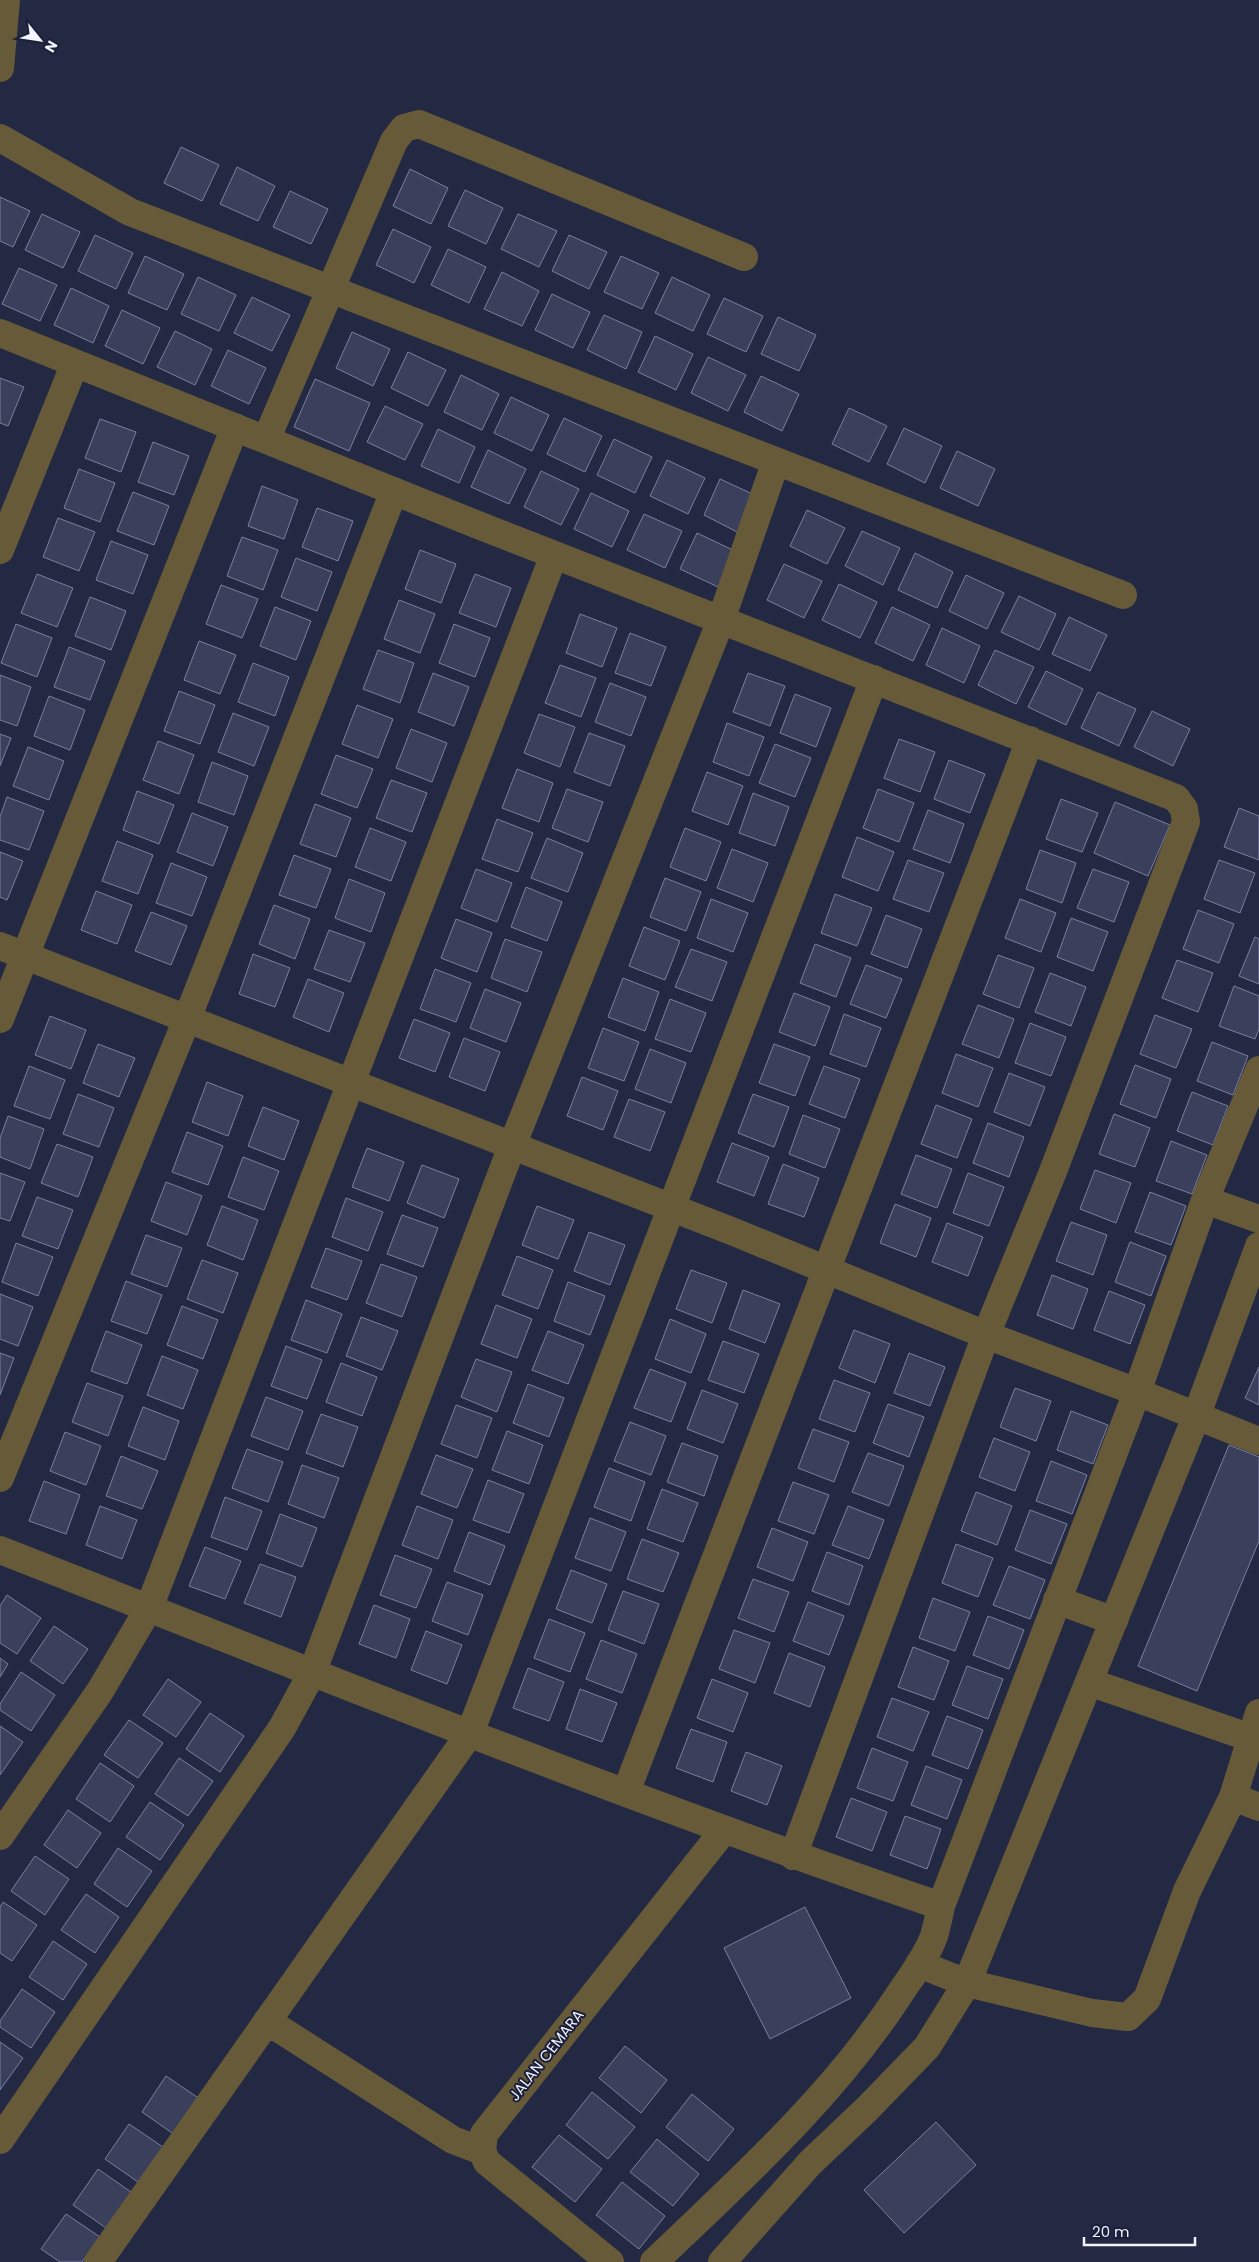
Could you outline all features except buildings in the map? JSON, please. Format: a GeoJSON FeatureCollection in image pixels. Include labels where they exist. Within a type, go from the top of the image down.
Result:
{"type":"FeatureCollection","features":[{"type":"Feature","properties":{"kind":"street"},"geometry":{"type":"LineString","coordinates":[[0,68],[6,0]]}},
{"type":"Feature","properties":{"kind":"street"},"geometry":{"type":"LineString","coordinates":[[266,440],[394,141],[404,128],[419,124],[744,257]]}},
{"type":"Feature","properties":{"kind":"street"},"geometry":{"type":"LineString","coordinates":[[0,138],[130,212],[1123,595]]}},
{"type":"Feature","properties":{"kind":"street"},"geometry":{"type":"LineString","coordinates":[[0,333],[554,555],[1176,798],[1184,808],[1186,822],[1052,1174],[986,1335],[793,1856]]}},
{"type":"Feature","properties":{"kind":"street"},"geometry":{"type":"LineString","coordinates":[[0,550],[75,363]]}},
{"type":"Feature","properties":{"kind":"street"},"geometry":{"type":"LineString","coordinates":[[0,1019],[12,951],[235,427]]}},
{"type":"Feature","properties":{"kind":"street"},"geometry":{"type":"LineString","coordinates":[[0,2140],[282,1728],[312,1673],[512,1146],[721,620],[776,461]]}},
{"type":"Feature","properties":{"kind":"street"},"geometry":{"type":"LineString","coordinates":[[0,1478],[187,1019],[394,491]]}},
{"type":"Feature","properties":{"kind":"street"},"geometry":{"type":"LineString","coordinates":[[0,1836],[100,1691],[149,1608],[554,555]]}},
{"type":"Feature","properties":{"kind":"street"},"geometry":{"type":"LineString","coordinates":[[98,2262],[470,1733],[670,1207],[874,679]]}},
{"type":"Feature","properties":{"kind":"street"},"geometry":{"type":"LineString","coordinates":[[626,1792],[1030,740]]}},
{"type":"Feature","properties":{"kind":"street"},"geometry":{"type":"LineString","coordinates":[[12,951],[670,1207],[986,1335],[1137,1392],[1259,1441]]}},
{"type":"Feature","properties":{"kind":"street"},"geometry":{"type":"LineString","coordinates":[[654,2262],[765,2156],[832,2082],[874,2033],[919,1964],[934,1936],[941,1906],[1137,1392],[1205,1200],[1259,1070]]}},
{"type":"Feature","properties":{"kind":"street"},"geometry":{"type":"LineString","coordinates":[[1205,1200],[1259,1219]]}},
{"type":"Feature","properties":{"kind":"street"},"geometry":{"type":"LineString","coordinates":[[722,2262],[810,2163],[868,2109],[927,2047],[967,1983],[1196,1417],[1259,1246]]}},
{"type":"Feature","properties":{"kind":"street"},"geometry":{"type":"LineString","coordinates":[[0,1550],[312,1673],[724,1830],[793,1856],[941,1906]]}},
{"type":"Feature","properties":{"kind":"street"},"geometry":{"type":"LineString","coordinates":[[1058,1600],[1114,1621]]}},
{"type":"Feature","properties":{"kind":"street"},"geometry":{"type":"LineString","coordinates":[[919,1964],[967,1983],[1092,2013],[1128,2017],[1147,1999],[1188,1892],[1233,1797],[1255,1725],[1088,1682]]}},
{"type":"Feature","properties":{"kind":"street"},"geometry":{"type":"LineString","coordinates":[[1233,1797],[1259,1806]]}},
{"type":"Feature","properties":{"kind":"street","name":"JALAN CEMARA"},"geometry":{"type":"LineString","coordinates":[[482,2151],[484,2134],[724,1830]]}},
{"type":"Feature","properties":{"kind":"street"},"geometry":{"type":"LineString","coordinates":[[267,2021],[453,2140],[482,2151],[487,2162],[610,2262]]}}]}
